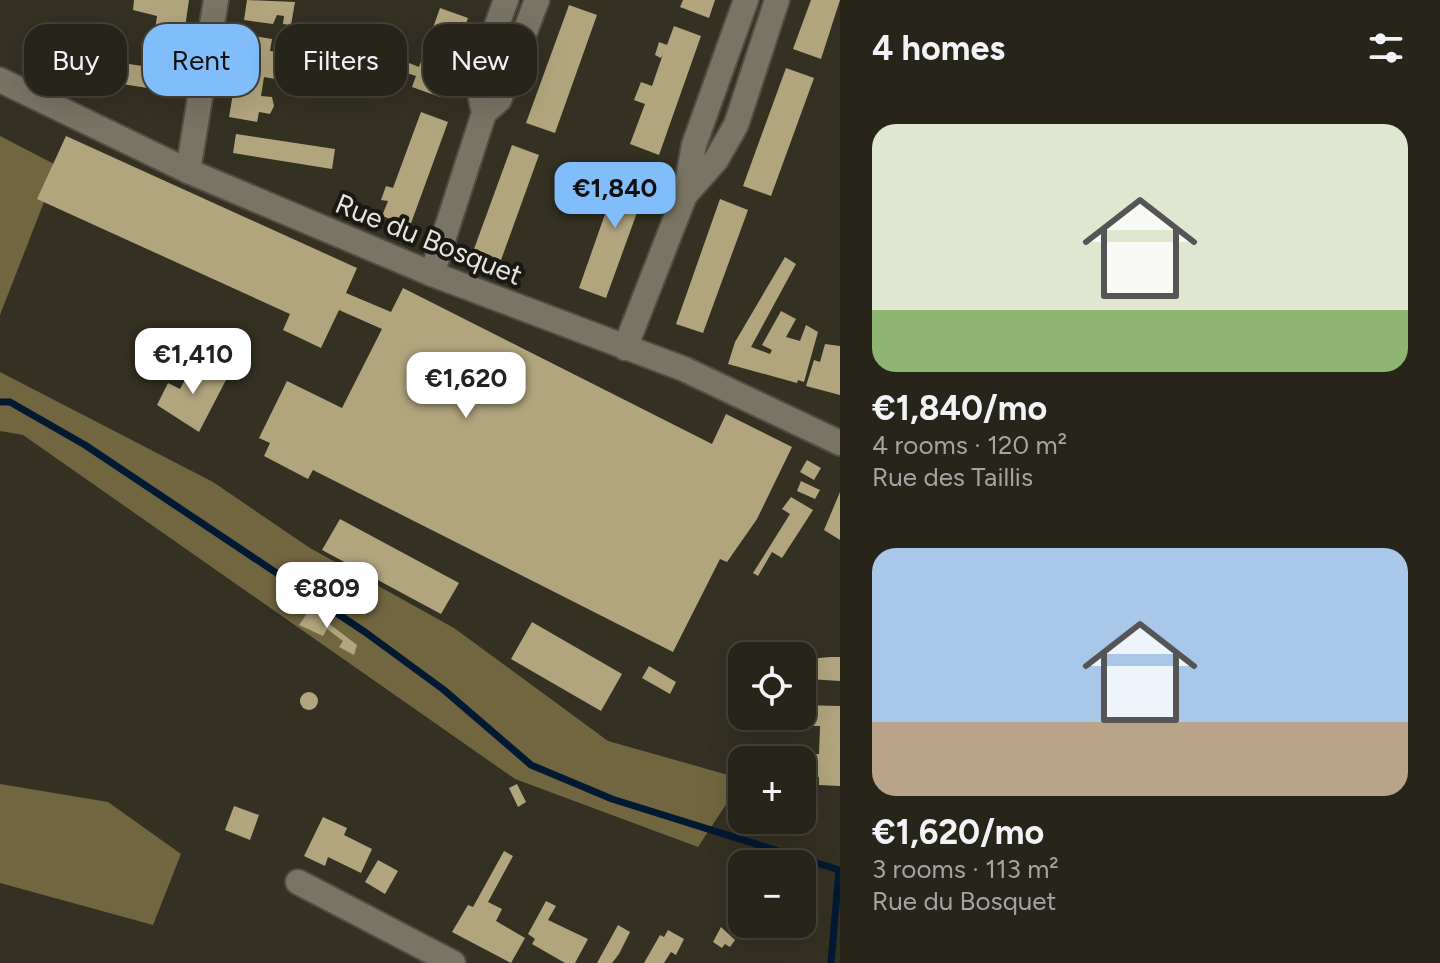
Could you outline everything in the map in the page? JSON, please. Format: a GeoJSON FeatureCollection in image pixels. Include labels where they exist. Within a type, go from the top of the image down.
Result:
{"type":"FeatureCollection","features":[{"type":"Feature","properties":{"kind":"street"},"geometry":{"type":"LineString","coordinates":[[188,171],[216,0]]}},
{"type":"Feature","properties":{"kind":"street"},"geometry":{"type":"LineString","coordinates":[[432,274],[484,113],[477,80],[506,0]]}},
{"type":"Feature","properties":{"kind":"street"},"geometry":{"type":"LineString","coordinates":[[484,113],[499,100],[537,0]]}},
{"type":"Feature","properties":{"kind":"street"},"geometry":{"type":"LineString","coordinates":[[625,348],[685,195],[694,145],[746,0]]}},
{"type":"Feature","properties":{"kind":"street"},"geometry":{"type":"LineString","coordinates":[[685,195],[716,160],[736,125],[777,0]]}},
{"type":"Feature","properties":{"kind":"street","name":"Rue du Bosquet"},"geometry":{"type":"LineString","coordinates":[[0,80],[188,171],[432,274],[684,369],[840,443]]}},
{"type":"Feature","properties":{"kind":"street"},"geometry":{"type":"LineString","coordinates":[[298,882],[453,963]]}},
{"type":"Feature","properties":{"kind":"shaded area"},"geometry":{"type":"Polygon","coordinates":[[[0,136],[58,166],[0,315],[0,136]]]}},
{"type":"Feature","properties":{"kind":"shaded area"},"geometry":{"type":"Polygon","coordinates":[[[0,372],[213,482],[310,548],[454,628],[608,741],[728,775],[728,802],[698,847],[515,779],[23,435],[0,431],[0,372]]]}},
{"type":"Feature","properties":{"kind":"shaded area"},"geometry":{"type":"Polygon","coordinates":[[[0,784],[108,802],[181,854],[153,925],[0,883],[0,784]]]}},
{"type":"Feature","properties":{"kind":"building"},"geometry":{"type":"Polygon","coordinates":[[[134,0],[189,0],[186,24],[156,24],[157,16],[133,10],[134,0]]]}},
{"type":"Feature","properties":{"kind":"building"},"geometry":{"type":"Polygon","coordinates":[[[247,0],[295,2],[291,24],[283,24],[284,16],[277,15],[273,24],[244,20],[247,0]]]}},
{"type":"Feature","properties":{"kind":"building"},"geometry":{"type":"Polygon","coordinates":[[[683,0],[715,0],[709,18],[680,7],[683,0]]]}},
{"type":"Feature","properties":{"kind":"building"},"geometry":{"type":"Polygon","coordinates":[[[811,0],[840,0],[821,59],[793,49],[811,0]]]}},
{"type":"Feature","properties":{"kind":"building"},"geometry":{"type":"Polygon","coordinates":[[[569,5],[597,15],[555,133],[526,123],[569,5]]]}},
{"type":"Feature","properties":{"kind":"building"},"geometry":{"type":"Polygon","coordinates":[[[440,8],[468,18],[466,24],[434,24],[440,8]]]}},
{"type":"Feature","properties":{"kind":"building"},"geometry":{"type":"Polygon","coordinates":[[[674,26],[701,36],[659,155],[630,144],[645,104],[634,100],[641,82],[652,86],[663,54],[661,58],[655,55],[659,42],[667,45],[674,26]]]}},
{"type":"Feature","properties":{"kind":"building"},"geometry":{"type":"Polygon","coordinates":[[[259,37],[272,39],[270,51],[275,52],[275,79],[264,77],[261,96],[272,97],[274,106],[270,114],[259,112],[257,122],[229,117],[233,96],[259,96],[259,37]]]}},
{"type":"Feature","properties":{"kind":"building"},"geometry":{"type":"Polygon","coordinates":[[[423,56],[423,91],[412,87],[416,76],[407,73],[407,62],[419,67],[423,56]]]}},
{"type":"Feature","properties":{"kind":"building"},"geometry":{"type":"Polygon","coordinates":[[[127,64],[143,66],[143,87],[127,85],[127,64]]]}},
{"type":"Feature","properties":{"kind":"building"},"geometry":{"type":"Polygon","coordinates":[[[786,68],[814,78],[771,196],[743,186],[786,68]]]}},
{"type":"Feature","properties":{"kind":"building"},"geometry":{"type":"Polygon","coordinates":[[[421,112],[448,122],[410,226],[382,216],[388,201],[381,200],[386,186],[393,188],[421,112]]]}},
{"type":"Feature","properties":{"kind":"building"},"geometry":{"type":"Polygon","coordinates":[[[236,134],[335,149],[332,169],[233,153],[236,134]]]}},
{"type":"Feature","properties":{"kind":"building"},"geometry":{"type":"Polygon","coordinates":[[[66,136],[357,268],[346,293],[391,312],[403,288],[712,444],[726,414],[792,447],[757,519],[727,562],[720,559],[673,652],[313,470],[308,479],[264,456],[270,443],[259,438],[287,381],[342,408],[382,329],[339,310],[321,348],[283,330],[290,314],[37,199],[66,136]]]}},
{"type":"Feature","properties":{"kind":"building"},"geometry":{"type":"Polygon","coordinates":[[[512,145],[539,155],[501,260],[474,249],[512,145]]]}},
{"type":"Feature","properties":{"kind":"building"},"geometry":{"type":"Polygon","coordinates":[[[623,163],[651,174],[606,298],[579,288],[623,163]]]}},
{"type":"Feature","properties":{"kind":"building"},"geometry":{"type":"Polygon","coordinates":[[[720,199],[748,210],[703,333],[676,324],[720,199]]]}},
{"type":"Feature","properties":{"kind":"building"},"geometry":{"type":"Polygon","coordinates":[[[785,257],[796,264],[751,347],[770,354],[772,350],[762,345],[781,311],[796,319],[786,337],[800,341],[806,325],[818,332],[804,382],[798,380],[797,383],[728,364],[735,342],[785,257]]]}},
{"type":"Feature","properties":{"kind":"building"},"geometry":{"type":"Polygon","coordinates":[[[825,344],[840,346],[840,395],[806,386],[814,360],[820,362],[825,344]]]}},
{"type":"Feature","properties":{"kind":"building"},"geometry":{"type":"Polygon","coordinates":[[[195,361],[227,378],[199,432],[157,405],[168,383],[180,389],[195,361]]]}},
{"type":"Feature","properties":{"kind":"building"},"geometry":{"type":"Polygon","coordinates":[[[807,460],[821,468],[814,480],[800,472],[807,460]]]}},
{"type":"Feature","properties":{"kind":"building"},"geometry":{"type":"Polygon","coordinates":[[[801,481],[820,490],[815,499],[797,491],[801,481]]]}},
{"type":"Feature","properties":{"kind":"building"},"geometry":{"type":"Polygon","coordinates":[[[840,492],[840,540],[824,530],[840,492]]]}},
{"type":"Feature","properties":{"kind":"building"},"geometry":{"type":"Polygon","coordinates":[[[791,497],[813,510],[782,558],[772,552],[758,576],[753,573],[790,514],[782,509],[791,497]]]}},
{"type":"Feature","properties":{"kind":"building"},"geometry":{"type":"Polygon","coordinates":[[[340,519],[459,583],[441,614],[322,550],[340,519]]]}},
{"type":"Feature","properties":{"kind":"building"},"geometry":{"type":"Polygon","coordinates":[[[310,609],[357,645],[354,655],[339,647],[343,641],[327,629],[323,636],[299,625],[310,609]]]}},
{"type":"Feature","properties":{"kind":"building"},"geometry":{"type":"Polygon","coordinates":[[[532,622],[622,674],[601,711],[511,659],[532,622]]]}},
{"type":"Feature","properties":{"kind":"building"},"geometry":{"type":"Polygon","coordinates":[[[840,657],[840,681],[816,680],[816,658],[840,657]]]}},
{"type":"Feature","properties":{"kind":"building"},"geometry":{"type":"Polygon","coordinates":[[[649,666],[676,682],[670,694],[642,678],[649,666]]]}},
{"type":"Feature","properties":{"kind":"building"},"geometry":{"type":"Polygon","coordinates":[[[305,692],[313,692],[318,701],[316,708],[305,710],[300,705],[300,697],[305,692]]]}},
{"type":"Feature","properties":{"kind":"building"},"geometry":{"type":"Polygon","coordinates":[[[816,705],[840,706],[840,786],[819,785],[819,777],[816,777],[820,726],[816,726],[816,705]]]}},
{"type":"Feature","properties":{"kind":"building"},"geometry":{"type":"Polygon","coordinates":[[[517,784],[526,802],[518,807],[509,788],[517,784]]]}},
{"type":"Feature","properties":{"kind":"building"},"geometry":{"type":"Polygon","coordinates":[[[234,806],[259,815],[250,840],[225,830],[234,806]]]}},
{"type":"Feature","properties":{"kind":"building"},"geometry":{"type":"Polygon","coordinates":[[[323,817],[347,828],[344,835],[372,849],[361,873],[328,857],[325,866],[304,856],[323,817]]]}},
{"type":"Feature","properties":{"kind":"building"},"geometry":{"type":"Polygon","coordinates":[[[504,851],[513,856],[488,902],[502,909],[496,921],[525,938],[511,963],[452,932],[468,905],[473,907],[504,851]]]}},
{"type":"Feature","properties":{"kind":"building"},"geometry":{"type":"Polygon","coordinates":[[[378,860],[398,871],[385,894],[365,882],[378,860]]]}},
{"type":"Feature","properties":{"kind":"building"},"geometry":{"type":"Polygon","coordinates":[[[546,901],[556,906],[548,920],[588,939],[575,963],[565,963],[532,944],[535,939],[528,934],[546,901]]]}},
{"type":"Feature","properties":{"kind":"building"},"geometry":{"type":"Polygon","coordinates":[[[618,925],[630,932],[619,954],[612,963],[597,963],[618,925]]]}},
{"type":"Feature","properties":{"kind":"building"},"geometry":{"type":"Polygon","coordinates":[[[721,927],[728,934],[728,938],[735,940],[730,947],[725,944],[722,948],[713,942],[721,927]]]}},
{"type":"Feature","properties":{"kind":"building"},"geometry":{"type":"Polygon","coordinates":[[[668,930],[684,939],[676,955],[671,952],[664,963],[644,963],[660,935],[664,937],[668,930]]]}},
{"type":"Feature","properties":{"kind":"waterway"},"geometry":{"type":"LineString","coordinates":[[0,402],[10,402],[85,445],[365,632],[444,690],[531,765],[612,799],[839,870],[831,963]]}}]}
